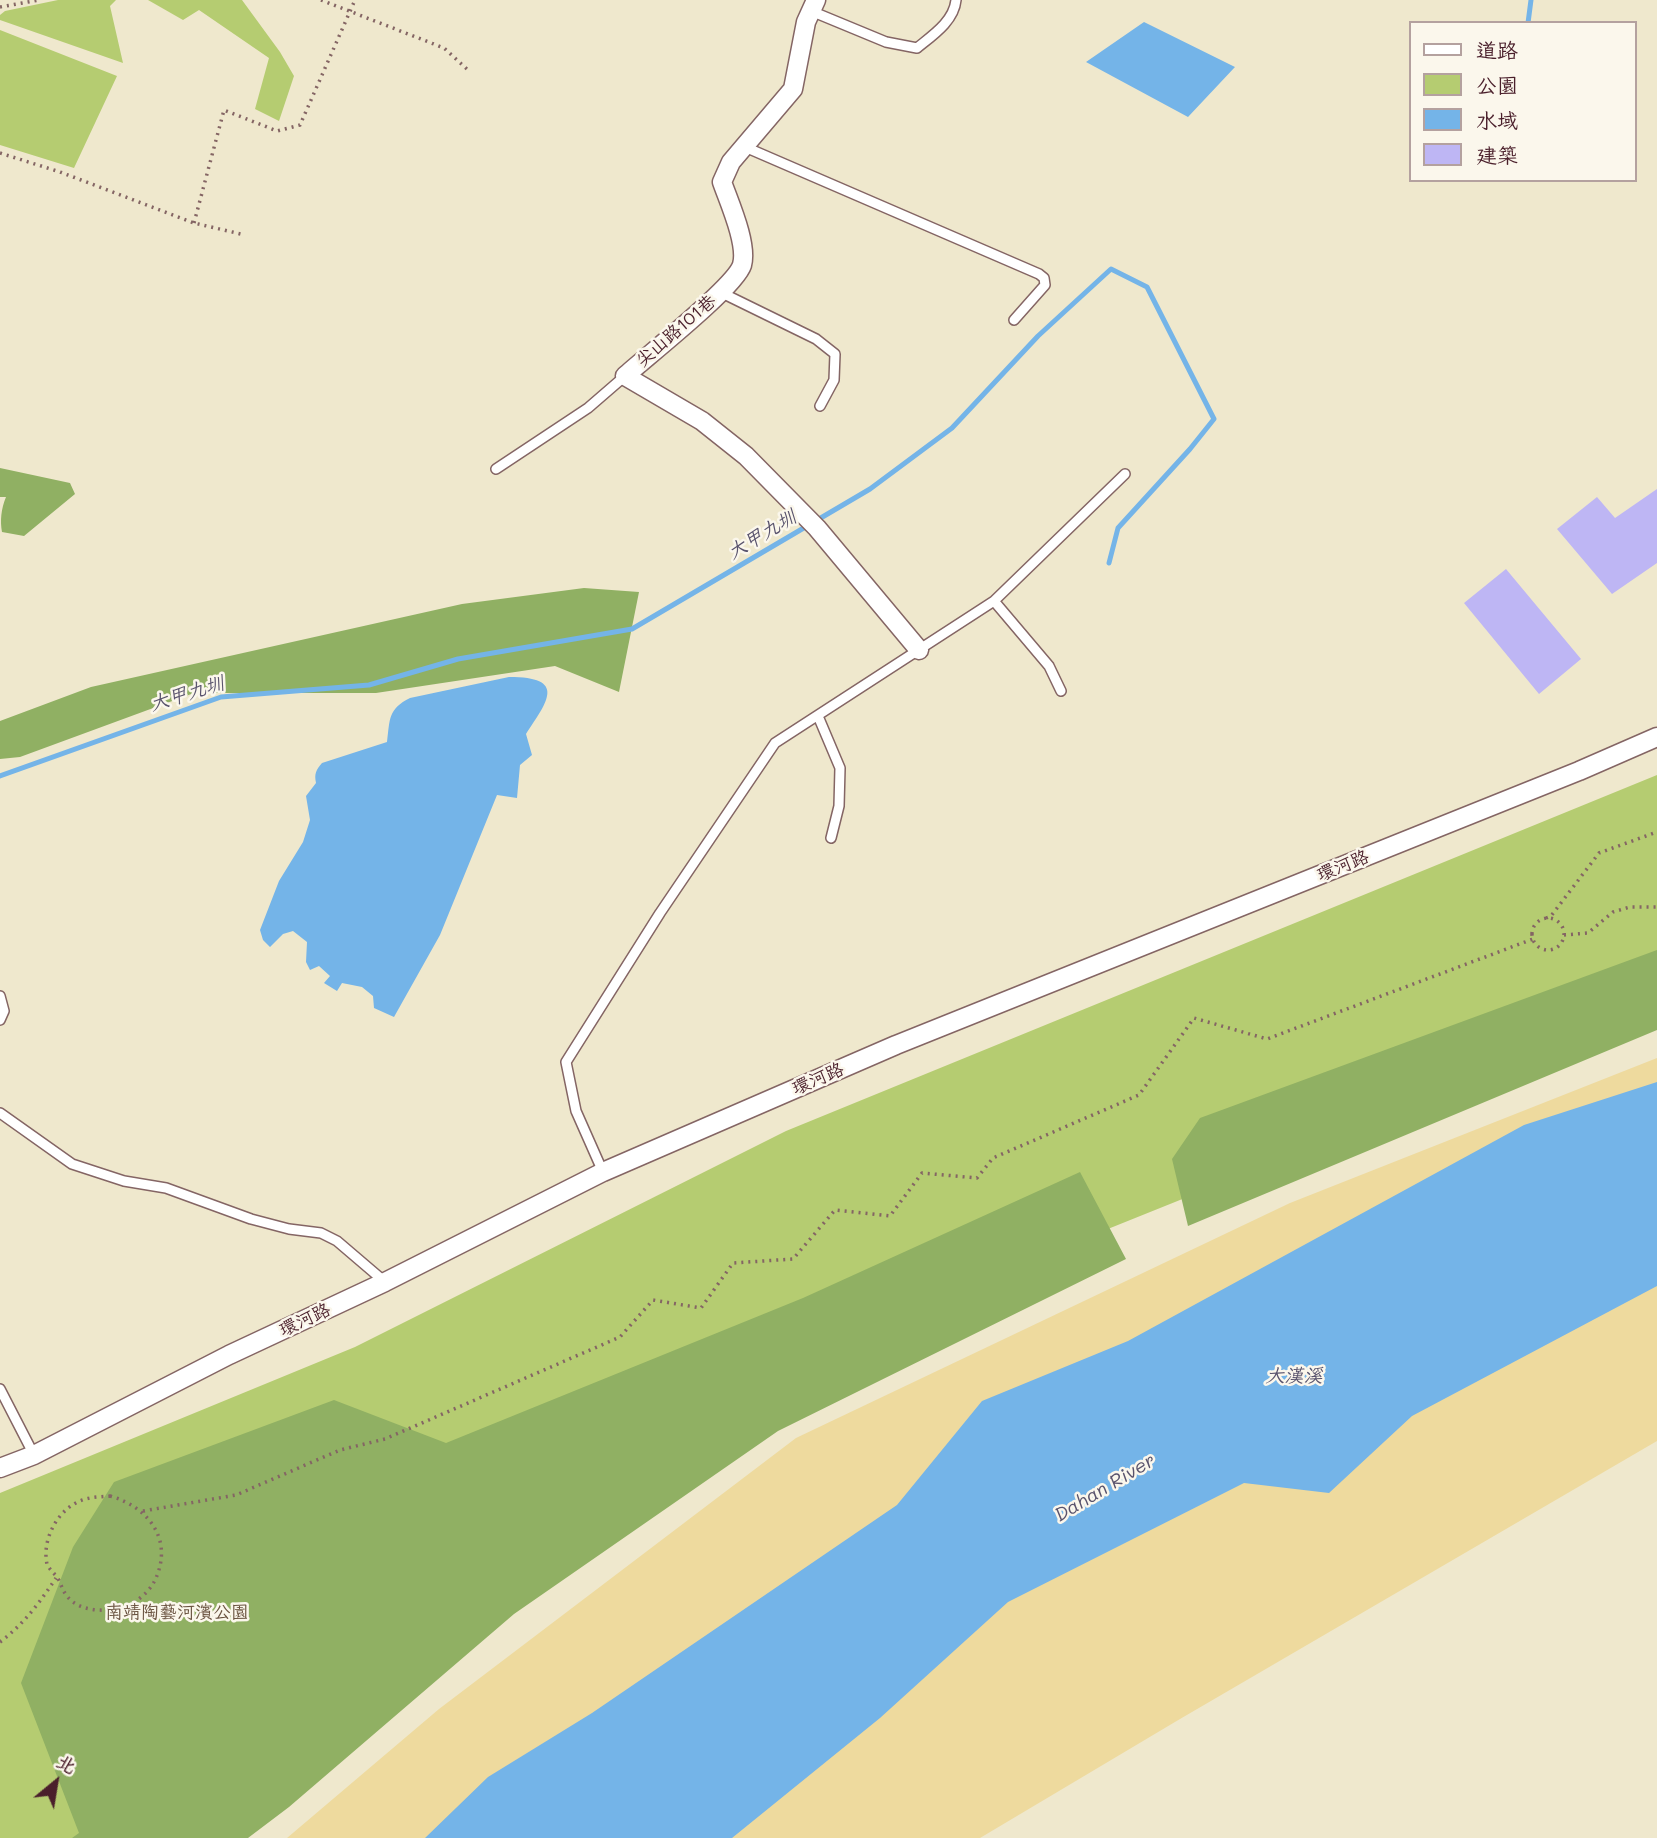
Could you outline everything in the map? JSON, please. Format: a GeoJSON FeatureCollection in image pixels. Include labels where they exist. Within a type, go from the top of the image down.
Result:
{"type":"FeatureCollection","features":[{"type":"Feature","properties":{"kind":"street","name":"尖山路101巷"},"geometry":{"type":"LineString","coordinates":[[813,6],[806,22],[793,89],[731,162],[722,181],[742,241],[742,265],[720,292],[625,376],[702,421],[746,456],[812,523],[919,650]]}},
{"type":"Feature","properties":{"kind":"street","name":"環河路"},"geometry":{"type":"LineString","coordinates":[[0,1468],[34,1455],[229,1355],[384,1282],[603,1172],[896,1045],[1579,771],[1657,737]]}},
{"type":"Feature","properties":{"kind":"lane"},"geometry":{"type":"LineString","coordinates":[[813,6],[886,42],[917,48],[940,30],[956,8],[956,0]]}},
{"type":"Feature","properties":{"kind":"lane"},"geometry":{"type":"LineString","coordinates":[[745,147],[1039,274],[1044,278],[1045,285],[1014,320]]}},
{"type":"Feature","properties":{"kind":"lane"},"geometry":{"type":"LineString","coordinates":[[720,292],[816,339],[835,354],[834,380],[820,406]]}},
{"type":"Feature","properties":{"kind":"lane"},"geometry":{"type":"LineString","coordinates":[[495,469],[588,408],[625,376]]}},
{"type":"Feature","properties":{"kind":"lane"},"geometry":{"type":"LineString","coordinates":[[603,1172],[576,1111],[566,1062],[660,913],[775,743],[994,601],[1125,474]]}},
{"type":"Feature","properties":{"kind":"lane"},"geometry":{"type":"LineString","coordinates":[[994,601],[1049,666],[1061,691]]}},
{"type":"Feature","properties":{"kind":"lane"},"geometry":{"type":"LineString","coordinates":[[818,716],[840,768],[839,806],[831,838]]}},
{"type":"Feature","properties":{"kind":"lane"},"geometry":{"type":"LineString","coordinates":[[0,996],[4,1011],[0,1020]]}},
{"type":"Feature","properties":{"kind":"lane"},"geometry":{"type":"LineString","coordinates":[[0,1112],[72,1164],[124,1181],[166,1188],[289,1229],[321,1233],[337,1241],[384,1282]]}},
{"type":"Feature","properties":{"kind":"lane"},"geometry":{"type":"LineString","coordinates":[[0,1389],[34,1455]]}},
{"type":"Feature","properties":{"kind":"path"},"geometry":{"type":"LineString","coordinates":[[0,7],[39,0]]}},
{"type":"Feature","properties":{"kind":"path"},"geometry":{"type":"LineString","coordinates":[[321,0],[444,48],[468,70]]}},
{"type":"Feature","properties":{"kind":"path"},"geometry":{"type":"LineString","coordinates":[[194,223],[224,110],[278,131],[300,125],[355,0]]}},
{"type":"Feature","properties":{"kind":"path"},"geometry":{"type":"LineString","coordinates":[[0,153],[60,172],[194,223],[245,235]]}},
{"type":"Feature","properties":{"kind":"path"},"geometry":{"type":"LineString","coordinates":[[1546,918],[1557,921],[1564,934],[1560,944],[1550,950],[1540,948],[1533,939],[1533,927],[1538,921],[1551,916],[1599,853],[1657,832]]}},
{"type":"Feature","properties":{"kind":"path"},"geometry":{"type":"LineString","coordinates":[[1564,934],[1588,933],[1613,912],[1630,907],[1657,907]]}},
{"type":"Feature","properties":{"kind":"path"},"geometry":{"type":"LineString","coordinates":[[143,1511],[236,1495],[340,1450],[384,1439],[620,1337],[653,1300],[701,1308],[733,1263],[793,1259],[835,1210],[890,1216],[922,1173],[977,1178],[993,1158],[1139,1095],[1194,1018],[1267,1039],[1533,939]]}},
{"type":"Feature","properties":{"kind":"path"},"geometry":{"type":"LineString","coordinates":[[110,1496],[128,1501],[143,1511],[155,1527],[161,1545],[160,1565],[153,1583],[141,1598],[124,1608],[104,1611],[85,1608],[68,1598],[57,1577],[48,1566],[46,1548],[51,1530],[60,1515],[75,1503],[92,1497],[110,1496]]}},
{"type":"Feature","properties":{"kind":"path"},"geometry":{"type":"LineString","coordinates":[[0,1642],[35,1609],[57,1577]]}},
{"type":"Feature","properties":{"kind":"green space"},"geometry":{"type":"Polygon","coordinates":[[[58,0],[116,0],[110,6],[123,63],[0,20],[0,15],[5,11],[58,0]]]}},
{"type":"Feature","properties":{"kind":"green space"},"geometry":{"type":"Polygon","coordinates":[[[148,0],[242,0],[294,76],[279,121],[255,109],[269,58],[199,10],[183,20],[148,0]]]}},
{"type":"Feature","properties":{"kind":"green space"},"geometry":{"type":"Polygon","coordinates":[[[0,30],[117,76],[74,168],[0,145],[0,30]]]}},
{"type":"Feature","properties":{"kind":"green space"},"geometry":{"type":"Polygon","coordinates":[[[0,468],[70,483],[75,494],[24,536],[2,532],[1,515],[6,497],[0,497],[0,468]]]}},
{"type":"Feature","properties":{"kind":"green space"},"geometry":{"type":"Polygon","coordinates":[[[584,588],[639,592],[619,692],[555,666],[376,693],[194,693],[20,757],[0,759],[0,721],[91,687],[462,604],[584,588]]]}},
{"type":"Feature","properties":{"kind":"green space","name":"南靖陶藝河濱公園"},"geometry":{"type":"Polygon","coordinates":[[[1657,775],[1657,995],[1369,1124],[695,1395],[182,1838],[0,1838],[0,1493],[355,1347],[786,1131],[1657,775]]]}},
{"type":"Feature","properties":{"kind":"green space"},"geometry":{"type":"Polygon","coordinates":[[[1657,950],[1657,1030],[1188,1226],[1172,1159],[1200,1118],[1657,950]]]}},
{"type":"Feature","properties":{"kind":"green space"},"geometry":{"type":"Polygon","coordinates":[[[1080,1172],[1126,1259],[778,1431],[514,1614],[289,1807],[248,1838],[72,1838],[79,1833],[21,1683],[73,1547],[114,1482],[334,1400],[446,1443],[803,1298],[1080,1172]]]}},
{"type":"Feature","properties":{"kind":"sand"},"geometry":{"type":"Polygon","coordinates":[[[1657,1058],[1657,1441],[980,1838],[287,1838],[439,1709],[796,1438],[1290,1203],[1657,1058]]]}},
{"type":"Feature","properties":{"kind":"water"},"geometry":{"type":"Polygon","coordinates":[[[1144,22],[1235,67],[1188,117],[1086,62],[1144,22]]]}},
{"type":"Feature","properties":{"kind":"water"},"geometry":{"type":"Polygon","coordinates":[[[509,677],[527,678],[546,686],[546,701],[526,734],[532,755],[520,765],[517,798],[497,795],[440,935],[394,1017],[374,1008],[373,996],[362,987],[342,983],[337,991],[324,983],[330,976],[319,966],[310,970],[306,962],[307,942],[293,931],[283,934],[270,947],[263,940],[260,930],[279,881],[303,842],[310,820],[306,796],[316,783],[316,772],[322,763],[387,742],[394,711],[410,698],[509,677]]]}},
{"type":"Feature","properties":{"kind":"water","name":"大漢溪"},"geometry":{"type":"Polygon","coordinates":[[[1657,1082],[1657,1286],[1412,1416],[1329,1493],[1244,1483],[1008,1602],[880,1718],[732,1838],[425,1838],[488,1777],[592,1713],[897,1505],[982,1401],[1128,1341],[1524,1125],[1657,1082]]]}},
{"type":"Feature","properties":{"kind":"building"},"geometry":{"type":"Polygon","coordinates":[[[1657,489],[1657,563],[1612,594],[1557,529],[1597,497],[1615,518],[1657,489]]]}},
{"type":"Feature","properties":{"kind":"building"},"geometry":{"type":"Polygon","coordinates":[[[1506,569],[1581,659],[1539,694],[1464,603],[1506,569]]]}},
{"type":"Feature","properties":{"kind":"waterway"},"geometry":{"type":"LineString","coordinates":[[1528,21],[1531,0]]}},
{"type":"Feature","properties":{"kind":"waterway","name":"大甲九圳"},"geometry":{"type":"LineString","coordinates":[[0,776],[221,697],[369,685],[458,659],[632,629],[870,489],[952,428],[1038,336],[1111,269],[1147,287],[1214,419],[1118,528],[1109,563]]}},
{"type":"Feature","properties":{"kind":"water label","name":"Dahan River"},"geometry":{"type":"Point","coordinates":[1105,1488]}}]}
